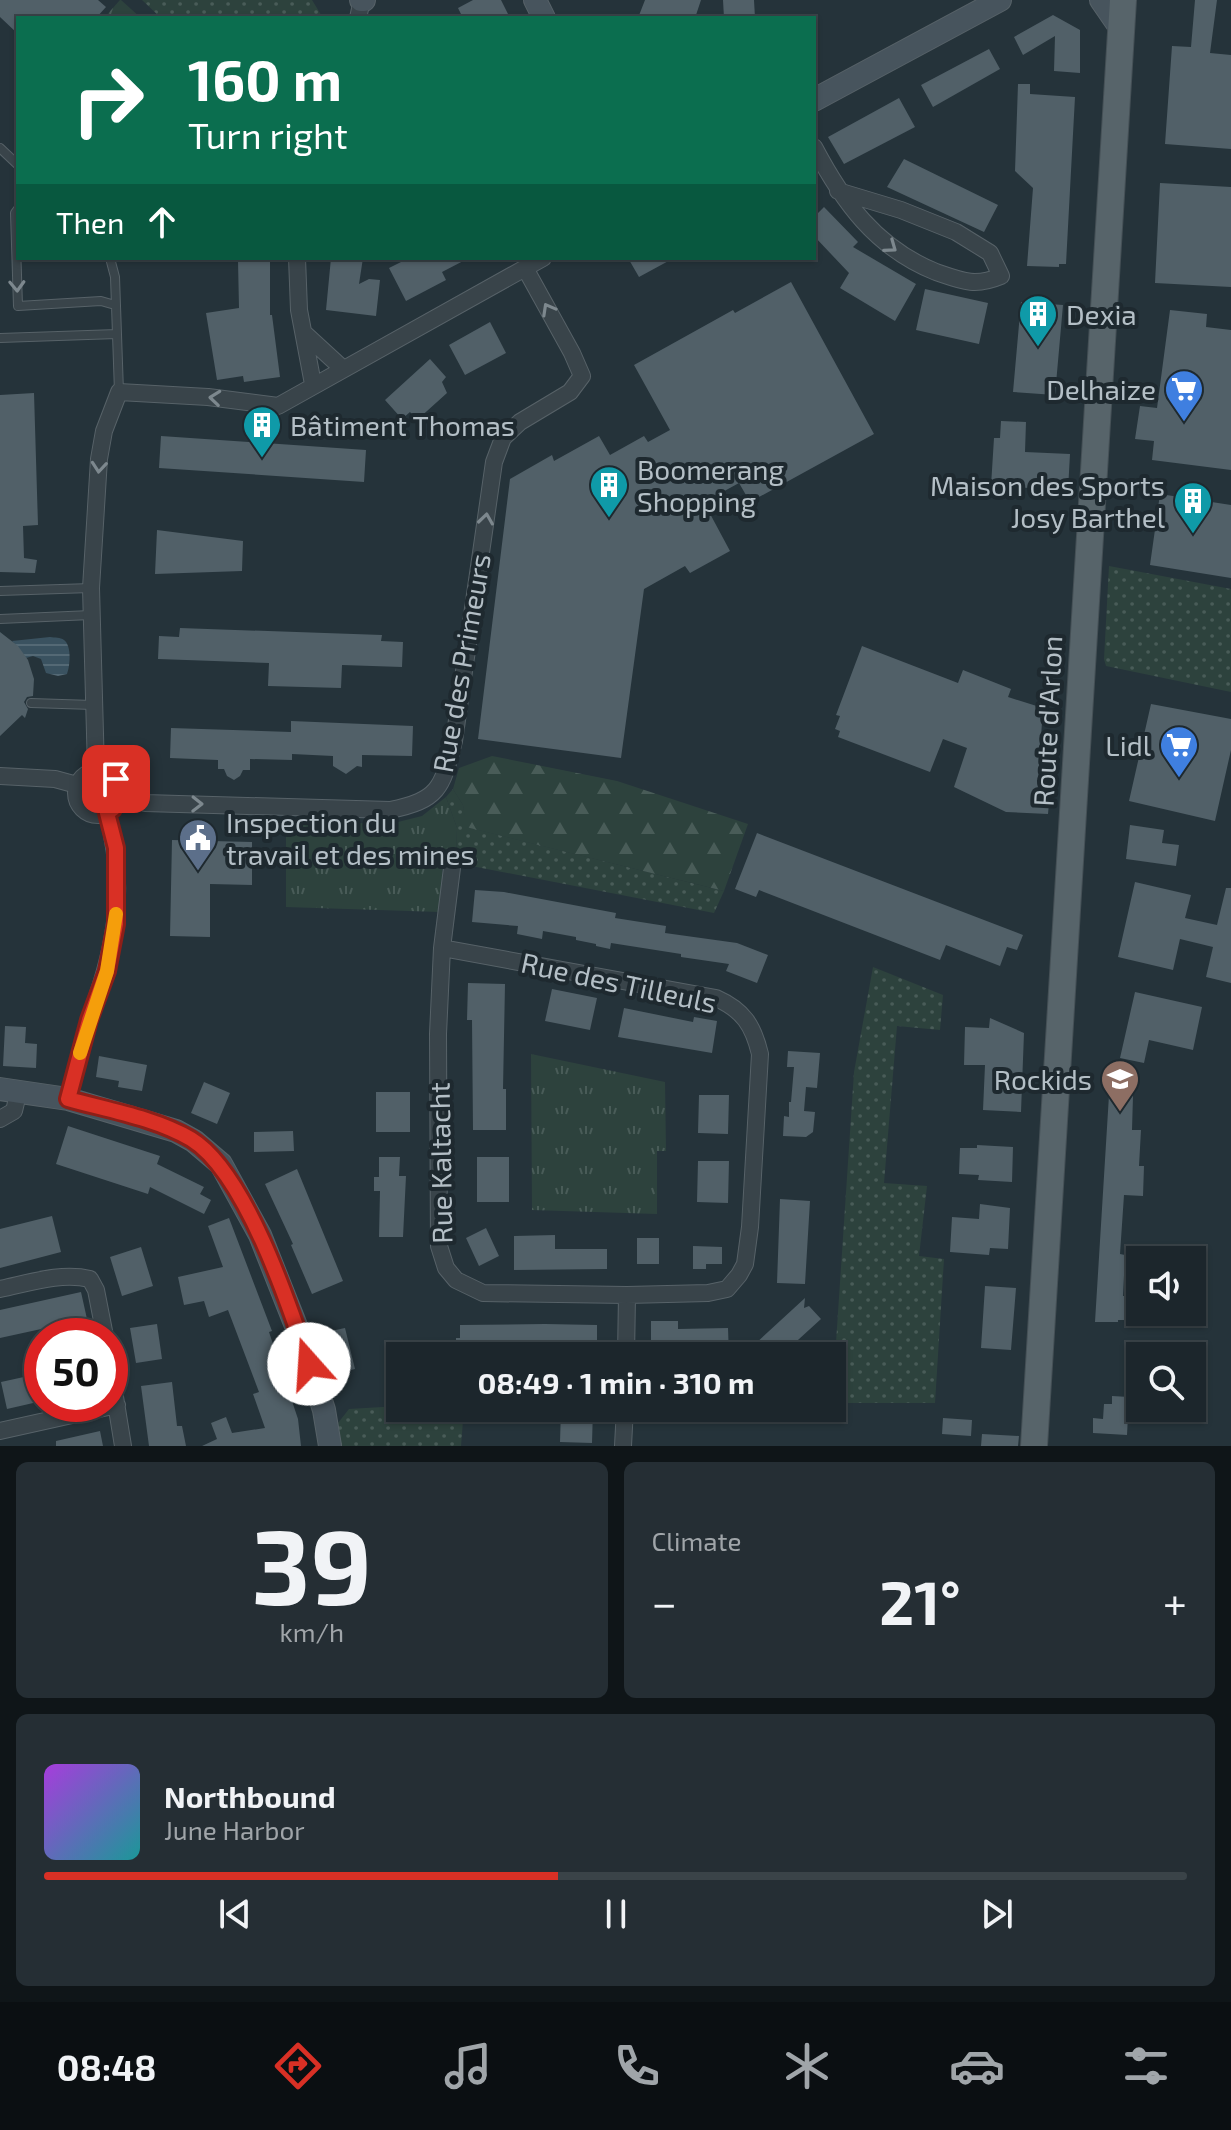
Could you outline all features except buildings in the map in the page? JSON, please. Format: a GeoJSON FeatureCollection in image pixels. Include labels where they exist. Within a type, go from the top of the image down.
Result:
{"type":"FeatureCollection","features":[{"type":"Feature","properties":{"kind":"main road"},"geometry":{"type":"LineString","coordinates":[[816,99],[1000,0]]}},
{"type":"Feature","properties":{"kind":"main road"},"geometry":{"type":"LineString","coordinates":[[1101,0],[1121,29]]}},
{"type":"Feature","properties":{"kind":"main road","name":"Route d'Arlon"},"geometry":{"type":"LineString","coordinates":[[1034,1446],[1123,0]]}},
{"type":"Feature","properties":{"kind":"main road"},"geometry":{"type":"LineString","coordinates":[[10,1090],[68,1099],[176,1131],[194,1141],[221,1164],[260,1235],[302,1341],[324,1410],[330,1446]]}},
{"type":"Feature","properties":{"kind":"street"},"geometry":{"type":"LineString","coordinates":[[816,151],[838,191],[872,232],[890,248],[921,266],[951,277],[982,284],[1001,276],[990,253],[956,232],[901,210],[838,191]]}},
{"type":"Feature","properties":{"kind":"street"},"geometry":{"type":"LineString","coordinates":[[297,260],[299,310],[313,384]]}},
{"type":"Feature","properties":{"kind":"street"},"geometry":{"type":"LineString","coordinates":[[96,770],[91,588],[99,459],[104,431],[119,392],[208,397],[278,406],[539,260]]}},
{"type":"Feature","properties":{"kind":"street","name":"Rue des Primeurs"},"geometry":{"type":"LineString","coordinates":[[120,795],[145,803],[390,810],[417,805],[436,792],[446,772],[454,741],[494,462],[503,438],[520,422],[570,392],[582,376],[525,268]]}},
{"type":"Feature","properties":{"kind":"street"},"geometry":{"type":"LineString","coordinates":[[304,333],[342,368]]}},
{"type":"Feature","properties":{"kind":"street"},"geometry":{"type":"LineString","coordinates":[[96,770],[116,779],[120,795],[113,809],[99,815],[84,810],[76,799],[77,785],[85,774],[96,770]]}},
{"type":"Feature","properties":{"kind":"street"},"geometry":{"type":"LineString","coordinates":[[0,776],[55,779],[77,785]]}},
{"type":"Feature","properties":{"kind":"street"},"geometry":{"type":"LineString","coordinates":[[92,1011],[107,971],[116,924],[116,848],[107,813]]}},
{"type":"Feature","properties":{"kind":"street","name":"Rue Kaltacht"},"geometry":{"type":"LineString","coordinates":[[452,868],[442,948],[438,1034],[439,1246],[446,1268],[456,1280],[483,1293],[627,1295]]}},
{"type":"Feature","properties":{"kind":"street","name":"Rue des Tilleuls"},"geometry":{"type":"LineString","coordinates":[[442,948],[716,998],[743,1015],[754,1030],[760,1054],[745,1264],[727,1289],[708,1293],[627,1295]]}},
{"type":"Feature","properties":{"kind":"street"},"geometry":{"type":"LineString","coordinates":[[0,1119],[14,1111],[10,1090]]}},
{"type":"Feature","properties":{"kind":"street"},"geometry":{"type":"LineString","coordinates":[[0,1289],[46,1279],[77,1276],[90,1279],[96,1290],[101,1318]]}},
{"type":"Feature","properties":{"kind":"street"},"geometry":{"type":"LineString","coordinates":[[626,1342],[627,1295]]}},
{"type":"Feature","properties":{"kind":"street"},"geometry":{"type":"LineString","coordinates":[[0,1431],[40,1422]]}},
{"type":"Feature","properties":{"kind":"street"},"geometry":{"type":"LineString","coordinates":[[119,1422],[123,1446]]}},
{"type":"Feature","properties":{"kind":"street"},"geometry":{"type":"LineString","coordinates":[[623,1446],[624,1422]]}},
{"type":"Feature","properties":{"kind":"lane"},"geometry":{"type":"LineString","coordinates":[[0,148],[16,163]]}},
{"type":"Feature","properties":{"kind":"lane"},"geometry":{"type":"LineString","coordinates":[[16,212],[16,244]]}},
{"type":"Feature","properties":{"kind":"lane"},"geometry":{"type":"LineString","coordinates":[[17,260],[18,306],[101,301],[115,305]]}},
{"type":"Feature","properties":{"kind":"lane"},"geometry":{"type":"LineString","coordinates":[[111,260],[115,277],[119,392]]}},
{"type":"Feature","properties":{"kind":"lane"},"geometry":{"type":"LineString","coordinates":[[0,338],[117,334]]}},
{"type":"Feature","properties":{"kind":"lane"},"geometry":{"type":"LineString","coordinates":[[0,591],[91,588]]}},
{"type":"Feature","properties":{"kind":"lane"},"geometry":{"type":"LineString","coordinates":[[0,619],[91,615]]}},
{"type":"Feature","properties":{"kind":"lane"},"geometry":{"type":"LineString","coordinates":[[31,703],[93,705]]}},
{"type":"Feature","properties":{"kind":"lane"},"geometry":{"type":"LineString","coordinates":[[68,1099],[92,1011]]}},
{"type":"Feature","properties":{"kind":"green space"},"geometry":{"type":"Polygon","coordinates":[[[121,0],[139,16],[106,16],[121,0]]]}},
{"type":"Feature","properties":{"kind":"green space"},"geometry":{"type":"Polygon","coordinates":[[[142,0],[312,0],[322,16],[159,16],[142,0]]]}},
{"type":"Feature","properties":{"kind":"green space"},"geometry":{"type":"Polygon","coordinates":[[[1109,566],[1231,589],[1231,692],[1106,666],[1109,566]]]}},
{"type":"Feature","properties":{"kind":"green space"},"geometry":{"type":"Polygon","coordinates":[[[492,756],[617,781],[748,824],[724,891],[466,827],[463,805],[453,789],[459,768],[492,756]]]}},
{"type":"Feature","properties":{"kind":"green space"},"geometry":{"type":"Polygon","coordinates":[[[453,789],[463,805],[467,827],[724,891],[714,913],[456,863],[457,828],[446,797],[453,789]]]}},
{"type":"Feature","properties":{"kind":"green space"},"geometry":{"type":"Polygon","coordinates":[[[446,797],[457,828],[456,863],[443,861],[440,912],[286,907],[286,821],[390,824],[422,816],[446,797]]]}},
{"type":"Feature","properties":{"kind":"green space"},"geometry":{"type":"Polygon","coordinates":[[[873,967],[943,995],[940,1030],[897,1026],[884,1183],[927,1186],[919,1256],[944,1259],[935,1403],[846,1403],[846,1342],[836,1342],[854,1072],[873,967]]]}},
{"type":"Feature","properties":{"kind":"green space"},"geometry":{"type":"Polygon","coordinates":[[[531,1054],[665,1082],[666,1151],[657,1151],[657,1214],[532,1210],[531,1054]]]}},
{"type":"Feature","properties":{"kind":"green space"},"geometry":{"type":"Polygon","coordinates":[[[386,1407],[386,1422],[463,1422],[461,1446],[341,1446],[338,1423],[349,1409],[386,1407]]]}},
{"type":"Feature","properties":{"kind":"water"},"geometry":{"type":"Polygon","coordinates":[[[61,638],[67,643],[70,656],[67,674],[58,676],[46,673],[41,659],[33,656],[26,658],[12,641],[61,638]]]}},
{"type":"Feature","properties":{"kind":"slow traffic"},"geometry":{"type":"LineString","coordinates":[[80,1053],[107,971],[116,914]]}},
{"type":"Feature","properties":{"kind":"place","name":"Dexia"},"geometry":{"type":"Point","coordinates":[1038,348]}},
{"type":"Feature","properties":{"kind":"place","name":"Delhaize"},"geometry":{"type":"Point","coordinates":[1184,423]}},
{"type":"Feature","properties":{"kind":"place","name":"Bâtiment Thomas"},"geometry":{"type":"Point","coordinates":[262,459]}},
{"type":"Feature","properties":{"kind":"place","name":"Boomerang Shopping"},"geometry":{"type":"Point","coordinates":[609,519]}},
{"type":"Feature","properties":{"kind":"place","name":"Maison des Sports Josy Barthel"},"geometry":{"type":"Point","coordinates":[1193,535]}},
{"type":"Feature","properties":{"kind":"place","name":"Lidl"},"geometry":{"type":"Point","coordinates":[1179,779]}},
{"type":"Feature","properties":{"kind":"place","name":"Inspection du travail et des mines"},"geometry":{"type":"Point","coordinates":[198,872]}},
{"type":"Feature","properties":{"kind":"place","name":"Rockids"},"geometry":{"type":"Point","coordinates":[1120,1113]}},
{"type":"Feature","properties":{"kind":"route"},"geometry":{"type":"LineString","coordinates":[[116,779],[120,795],[118,803],[107,813],[116,848],[116,924],[107,971],[89,1020],[68,1099],[176,1131],[194,1141],[221,1164],[260,1235],[309,1364]]}}]}
